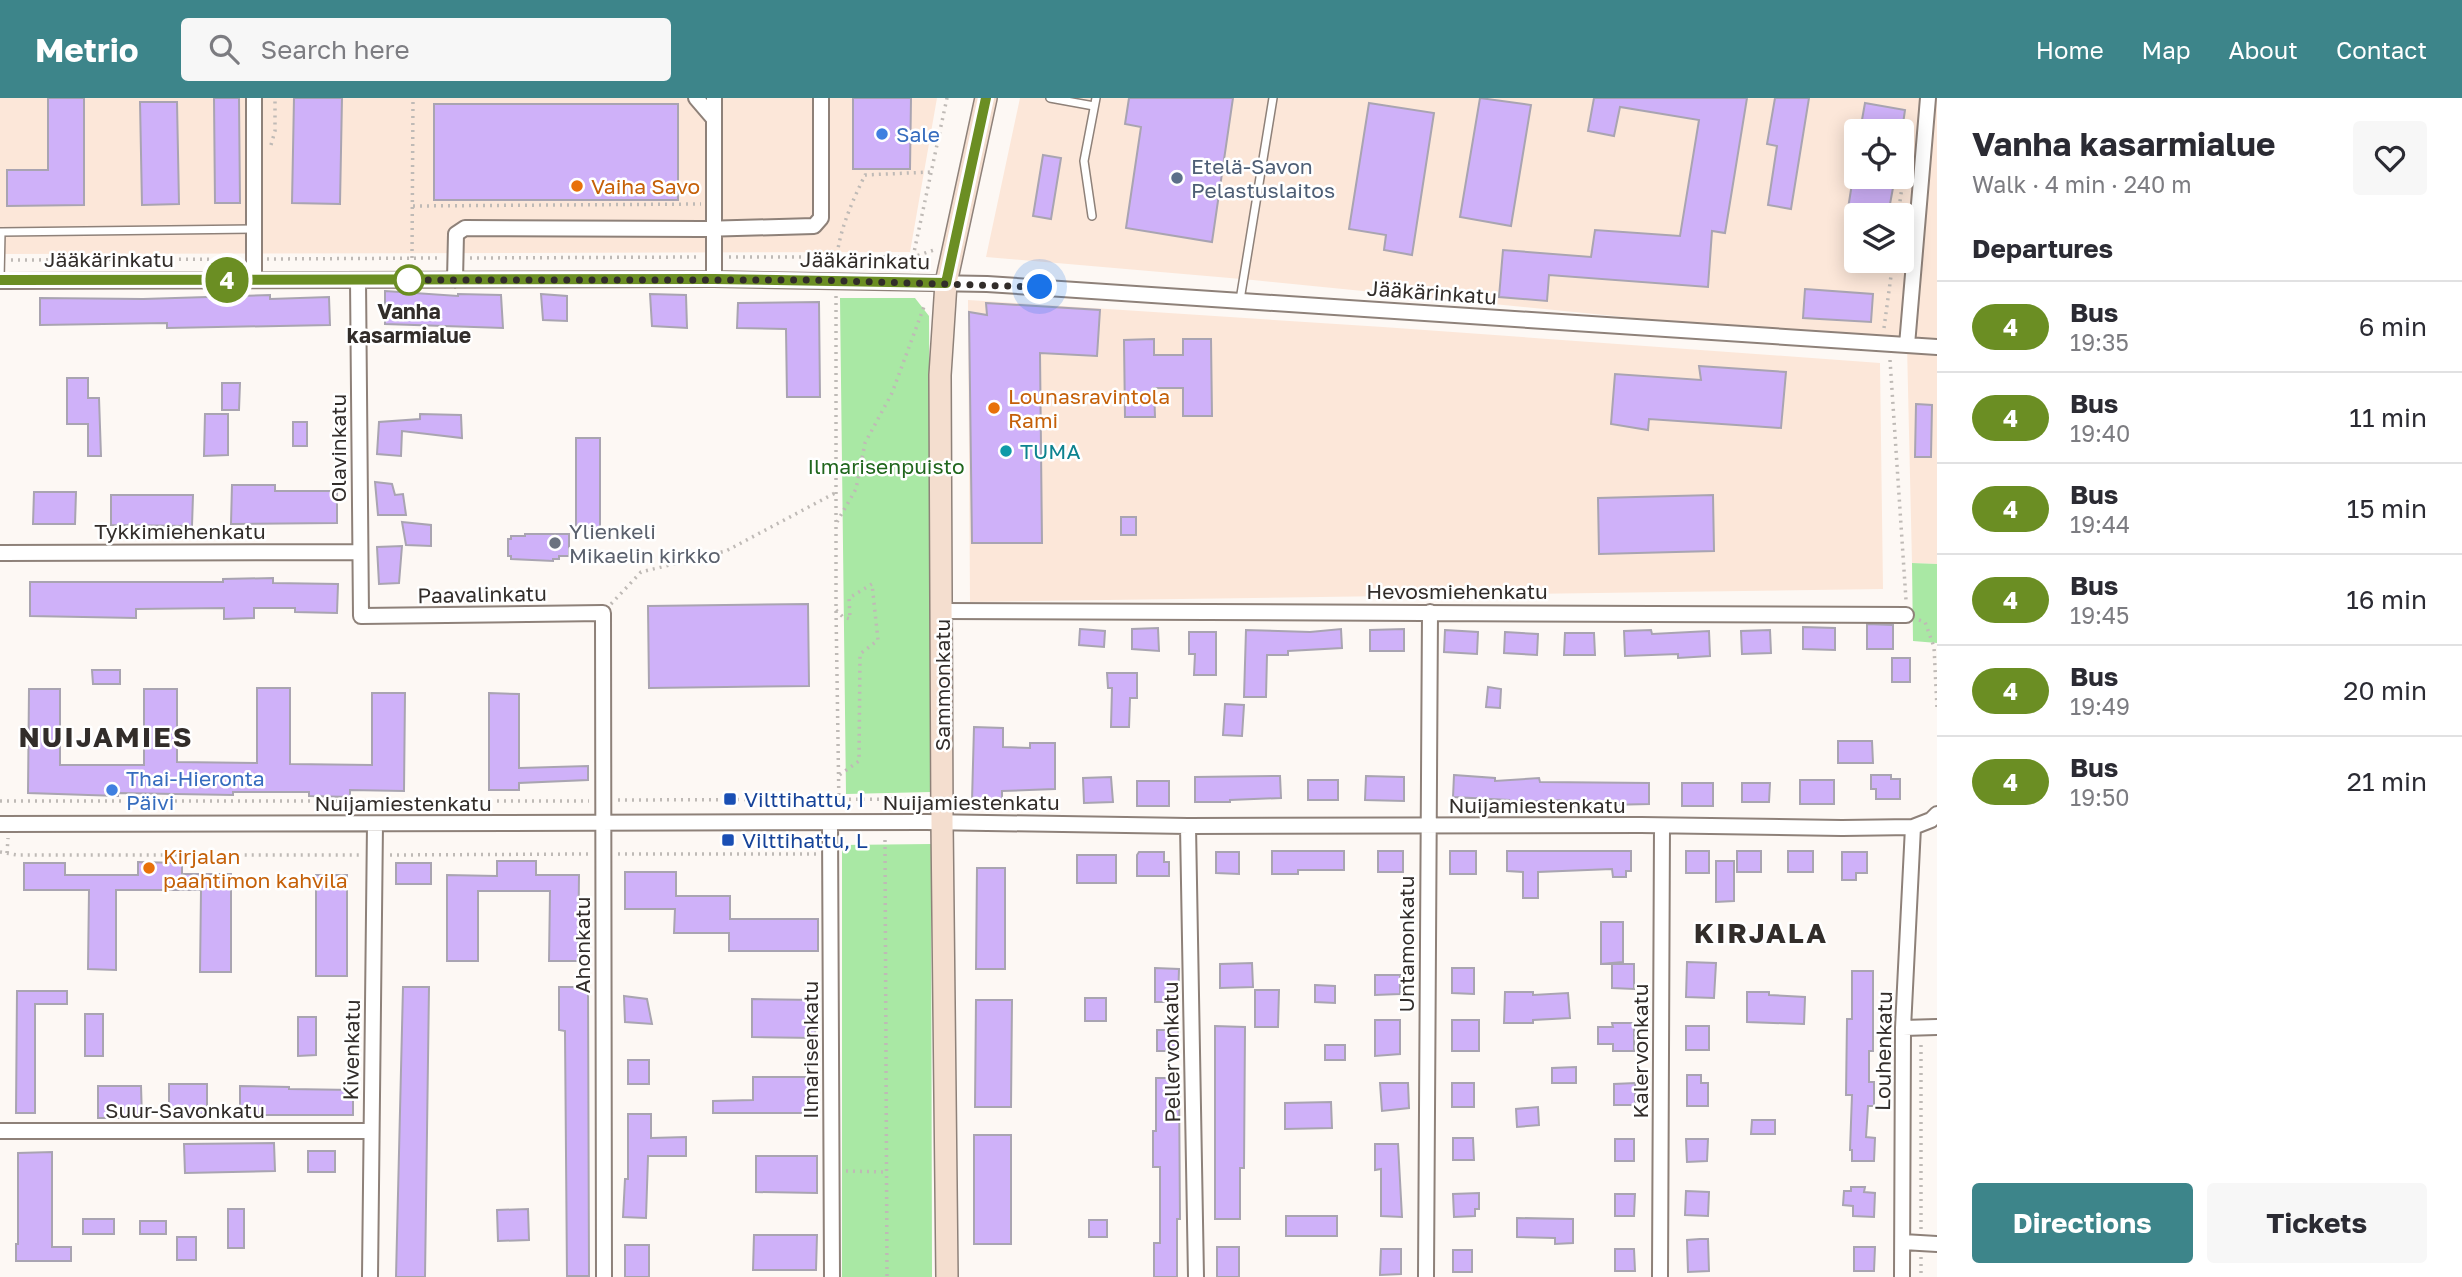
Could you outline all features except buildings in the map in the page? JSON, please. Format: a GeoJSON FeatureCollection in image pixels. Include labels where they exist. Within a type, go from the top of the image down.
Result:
{"type":"FeatureCollection","features":[{"type":"Feature","properties":{"kind":"street"},"geometry":{"type":"LineString","coordinates":[[254,98],[254,279]]}},
{"type":"Feature","properties":{"kind":"street"},"geometry":{"type":"LineString","coordinates":[[696,98],[714,119]]}},
{"type":"Feature","properties":{"kind":"street"},"geometry":{"type":"LineString","coordinates":[[714,98],[714,279]]}},
{"type":"Feature","properties":{"kind":"street"},"geometry":{"type":"LineString","coordinates":[[455,280],[456,234],[465,228],[714,229],[814,226],[821,218],[821,98]]}},
{"type":"Feature","properties":{"kind":"street","name":"Sammonkatu"},"geometry":{"type":"LineString","coordinates":[[947,1277],[940,375],[946,283],[986,98]]}},
{"type":"Feature","properties":{"kind":"street"},"geometry":{"type":"LineString","coordinates":[[1908,345],[1928,98]]}},
{"type":"Feature","properties":{"kind":"street","name":"Jääkärinkatu"},"geometry":{"type":"LineString","coordinates":[[0,281],[714,279],[1014,285],[1937,347]]}},
{"type":"Feature","properties":{"kind":"street","name":"Olavinkatu"},"geometry":{"type":"LineString","coordinates":[[358,280],[361,616]]}},
{"type":"Feature","properties":{"kind":"street","name":"Tykkimiehenkatu"},"geometry":{"type":"LineString","coordinates":[[0,553],[360,552]]}},
{"type":"Feature","properties":{"kind":"street","name":"Hevosmiehenkatu"},"geometry":{"type":"LineString","coordinates":[[942,611],[1906,615]]}},
{"type":"Feature","properties":{"kind":"street","name":"Untamonkatu"},"geometry":{"type":"LineString","coordinates":[[1426,1277],[1430,612]]}},
{"type":"Feature","properties":{"kind":"street","name":"Paavalinkatu"},"geometry":{"type":"LineString","coordinates":[[361,616],[603,613]]}},
{"type":"Feature","properties":{"kind":"street","name":"Ahonkatu"},"geometry":{"type":"LineString","coordinates":[[603,613],[604,1277]]}},
{"type":"Feature","properties":{"kind":"street","name":"Nuijamiestenkatu"},"geometry":{"type":"LineString","coordinates":[[0,824],[942,822],[1188,826],[1913,827],[1931,820],[1937,814]]}},
{"type":"Feature","properties":{"kind":"street","name":"Ilmarisenkatu"},"geometry":{"type":"LineString","coordinates":[[830,823],[832,1277]]}},
{"type":"Feature","properties":{"kind":"street","name":"Kivenkatu"},"geometry":{"type":"LineString","coordinates":[[370,1277],[375,824]]}},
{"type":"Feature","properties":{"kind":"street","name":"Kalervonkatu"},"geometry":{"type":"LineString","coordinates":[[1660,1277],[1662,825]]}},
{"type":"Feature","properties":{"kind":"street","name":"Pellervonkatu"},"geometry":{"type":"LineString","coordinates":[[1188,826],[1196,1277]]}},
{"type":"Feature","properties":{"kind":"street","name":"Louhenkatu"},"geometry":{"type":"LineString","coordinates":[[1902,1277],[1903,1028],[1913,827]]}},
{"type":"Feature","properties":{"kind":"street"},"geometry":{"type":"LineString","coordinates":[[1903,1028],[1937,1027]]}},
{"type":"Feature","properties":{"kind":"street","name":"Suur-Savonkatu"},"geometry":{"type":"LineString","coordinates":[[0,1131],[371,1131]]}},
{"type":"Feature","properties":{"kind":"street"},"geometry":{"type":"LineString","coordinates":[[1903,1242],[1937,1244]]}},
{"type":"Feature","properties":{"kind":"lane"},"geometry":{"type":"LineString","coordinates":[[1050,98],[1095,102],[1084,161],[1092,216]]}},
{"type":"Feature","properties":{"kind":"lane"},"geometry":{"type":"LineString","coordinates":[[1240,300],[1273,98]]}},
{"type":"Feature","properties":{"kind":"lane"},"geometry":{"type":"LineString","coordinates":[[0,281],[0,232],[254,229]]}},
{"type":"Feature","properties":{"kind":"path"},"geometry":{"type":"LineString","coordinates":[[270,148],[275,131],[275,98]]}},
{"type":"Feature","properties":{"kind":"path"},"geometry":{"type":"LineString","coordinates":[[412,258],[413,98]]}},
{"type":"Feature","properties":{"kind":"path"},"geometry":{"type":"LineString","coordinates":[[913,257],[947,98]]}},
{"type":"Feature","properties":{"kind":"path"},"geometry":{"type":"LineString","coordinates":[[836,256],[848,212],[865,175],[931,172]]}},
{"type":"Feature","properties":{"kind":"path"},"geometry":{"type":"LineString","coordinates":[[413,206],[701,204]]}},
{"type":"Feature","properties":{"kind":"path","name":"Jääkärinkatu"},"geometry":{"type":"LineString","coordinates":[[0,260],[412,258],[454,252],[714,257],[913,257],[932,248],[954,250]]}},
{"type":"Feature","properties":{"kind":"path"},"geometry":{"type":"LineString","coordinates":[[1891,273],[1884,327],[1890,357],[1906,615],[1925,622],[1934,647],[1937,708]]}},
{"type":"Feature","properties":{"kind":"path"},"geometry":{"type":"LineString","coordinates":[[835,280],[839,799]]}},
{"type":"Feature","properties":{"kind":"path"},"geometry":{"type":"LineString","coordinates":[[836,524],[856,489],[865,443],[892,393],[924,304]]}},
{"type":"Feature","properties":{"kind":"path"},"geometry":{"type":"LineString","coordinates":[[603,613],[641,572],[726,551],[835,493]]}},
{"type":"Feature","properties":{"kind":"path"},"geometry":{"type":"LineString","coordinates":[[836,610],[842,617],[850,619],[849,598],[872,584],[878,640],[860,654],[859,761],[838,776]]}},
{"type":"Feature","properties":{"kind":"path"},"geometry":{"type":"LineString","coordinates":[[0,801],[942,799]]}},
{"type":"Feature","properties":{"kind":"path"},"geometry":{"type":"LineString","coordinates":[[885,840],[887,1277]]}},
{"type":"Feature","properties":{"kind":"path"},"geometry":{"type":"LineString","coordinates":[[0,852],[17,855],[822,854]]}},
{"type":"Feature","properties":{"kind":"path"},"geometry":{"type":"LineString","coordinates":[[1921,1027],[1921,1277]]}},
{"type":"Feature","properties":{"kind":"path"},"geometry":{"type":"LineString","coordinates":[[832,1171],[886,1171]]}},
{"type":"Feature","properties":{"kind":"shaded area","name":"Vanha kasarmialue"},"geometry":{"type":"Polygon","coordinates":[[[0,98],[937,98],[910,252],[0,254],[0,98]]]}},
{"type":"Feature","properties":{"kind":"shaded area"},"geometry":{"type":"Polygon","coordinates":[[[1020,98],[1937,98],[1937,564],[1912,563],[1907,345],[1253,280],[986,257],[1020,98]]]}},
{"type":"Feature","properties":{"kind":"shaded area"},"geometry":{"type":"Polygon","coordinates":[[[968,300],[1880,363],[1883,589],[970,602],[968,300]]]}},
{"type":"Feature","properties":{"kind":"green space","name":"Ilmarisenpuisto"},"geometry":{"type":"Polygon","coordinates":[[[840,298],[915,298],[929,316],[931,792],[846,794],[840,298]]]}},
{"type":"Feature","properties":{"kind":"green space"},"geometry":{"type":"Polygon","coordinates":[[[1912,563],[1937,564],[1937,643],[1913,641],[1912,563]]]}},
{"type":"Feature","properties":{"kind":"green space"},"geometry":{"type":"Polygon","coordinates":[[[931,844],[932,1277],[842,1277],[842,845],[931,844]]]}},
{"type":"Feature","properties":{"kind":"bus line","name":"4"},"geometry":{"type":"LineString","coordinates":[[0,280],[714,279],[946,283],[986,98]]}},
{"type":"Feature","properties":{"kind":"place","name":"Sale"},"geometry":{"type":"Point","coordinates":[882,134]}},
{"type":"Feature","properties":{"kind":"place","name":"Etelä-Savon Pelastuslaitos"},"geometry":{"type":"Point","coordinates":[1177,178]}},
{"type":"Feature","properties":{"kind":"place","name":"Vaiha Savo"},"geometry":{"type":"Point","coordinates":[577,186]}},
{"type":"Feature","properties":{"kind":"place","name":"Vanha kasarmialue"},"geometry":{"type":"Point","coordinates":[409,280]}},
{"type":"Feature","properties":{"kind":"place","name":"Lounasravintola Rami"},"geometry":{"type":"Point","coordinates":[994,408]}},
{"type":"Feature","properties":{"kind":"place","name":"TUMA"},"geometry":{"type":"Point","coordinates":[1006,451]}},
{"type":"Feature","properties":{"kind":"place","name":"Ylienkeli Mikaelin kirkko"},"geometry":{"type":"Point","coordinates":[555,543]}},
{"type":"Feature","properties":{"kind":"place","name":"Thai-Hieronta Päivi"},"geometry":{"type":"Point","coordinates":[112,790]}},
{"type":"Feature","properties":{"kind":"place","name":"Vilttihattu, I"},"geometry":{"type":"Point","coordinates":[730,799]}},
{"type":"Feature","properties":{"kind":"place","name":"Vilttihattu, L"},"geometry":{"type":"Point","coordinates":[728,840]}},
{"type":"Feature","properties":{"kind":"place","name":"Kirjalan paahtimon kahvila"},"geometry":{"type":"Point","coordinates":[149,868]}},
{"type":"Feature","properties":{"kind":"district","name":"NUIJAMIES"},"geometry":{"type":"Point","coordinates":[106,736]}},
{"type":"Feature","properties":{"kind":"district","name":"KIRJALA"},"geometry":{"type":"Point","coordinates":[1761,932]}},
{"type":"Feature","properties":{"kind":"route"},"geometry":{"type":"LineString","coordinates":[[409,280],[406,280],[714,279],[811,280],[1040,287]]}}]}
